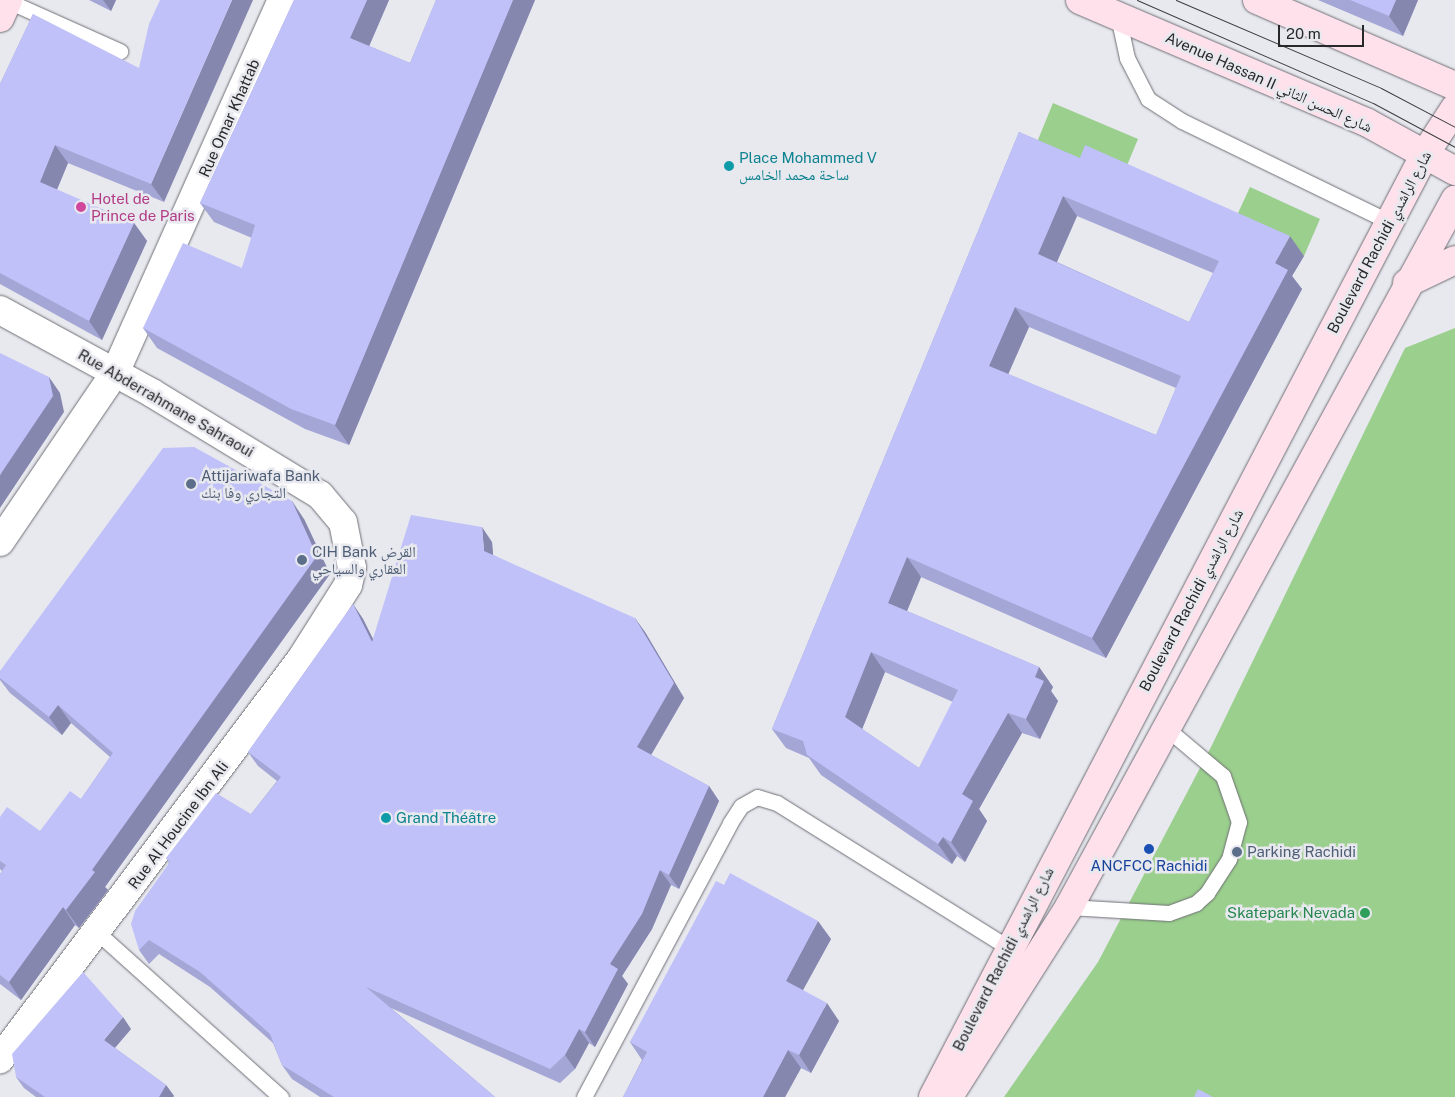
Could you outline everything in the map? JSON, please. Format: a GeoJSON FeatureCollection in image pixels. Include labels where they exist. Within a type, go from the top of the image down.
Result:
{"type":"FeatureCollection","features":[{"type":"Feature","properties":{"kind":"street","name":"Rue Omar Khattab"},"geometry":{"type":"LineString","coordinates":[[0,542],[115,373],[282,0]]}},
{"type":"Feature","properties":{"kind":"street"},"geometry":{"type":"LineString","coordinates":[[1257,0],[1455,86]]}},
{"type":"Feature","properties":{"kind":"street","name":"Avenue Hassan II شارع الحسن الثاني"},"geometry":{"type":"LineString","coordinates":[[1100,6],[1366,122],[1455,171]]}},
{"type":"Feature","properties":{"kind":"street","name":"Boulevard Rachidi شارع الراشدي"},"geometry":{"type":"LineString","coordinates":[[933,1097],[1008,947],[1425,154],[1455,108]]}},
{"type":"Feature","properties":{"kind":"street","name":"Boulevard Rachidi شارع الراشدي"},"geometry":{"type":"LineString","coordinates":[[948,1097],[1036,966],[1407,283],[1455,200]]}},
{"type":"Feature","properties":{"kind":"street"},"geometry":{"type":"LineString","coordinates":[[1407,283],[1455,260]]}},
{"type":"Feature","properties":{"kind":"street","name":"Rue Abderrahmane Sahraoui"},"geometry":{"type":"LineString","coordinates":[[0,310],[115,373],[320,495],[343,522],[348,535],[352,568],[348,585]]}},
{"type":"Feature","properties":{"kind":"street","name":"Rue Al Houcine Ibn Ali"},"geometry":{"type":"LineString","coordinates":[[0,1059],[98,933],[301,659],[348,585]]}},
{"type":"Feature","properties":{"kind":"lane"},"geometry":{"type":"LineString","coordinates":[[5,6],[120,51]]}},
{"type":"Feature","properties":{"kind":"lane"},"geometry":{"type":"LineString","coordinates":[[1100,6],[1148,99],[1182,121],[1390,222]]}},
{"type":"Feature","properties":{"kind":"lane"},"geometry":{"type":"LineString","coordinates":[[1069,907],[1170,913],[1207,893],[1229,859],[1239,822],[1223,776],[1165,727]]}},
{"type":"Feature","properties":{"kind":"lane"},"geometry":{"type":"LineString","coordinates":[[584,1097],[730,824],[741,806],[757,797],[777,803],[1036,966]]}},
{"type":"Feature","properties":{"kind":"lane"},"geometry":{"type":"LineString","coordinates":[[98,933],[281,1097]]}},
{"type":"Feature","properties":{"kind":"green space"},"geometry":{"type":"Polygon","coordinates":[[[1053,103],[1138,139],[1123,175],[1033,152],[1053,103]]]}},
{"type":"Feature","properties":{"kind":"green space"},"geometry":{"type":"Polygon","coordinates":[[[1250,187],[1320,219],[1304,256],[1233,224],[1250,187]]]}},
{"type":"Feature","properties":{"kind":"green space"},"geometry":{"type":"Polygon","coordinates":[[[1455,328],[1455,1097],[1004,1097],[1098,962],[1211,747],[1405,348],[1455,328]]]}},
{"type":"Feature","properties":{"kind":"building","name":"Hotel de Prince de Paris"},"geometry":{"type":"Polygon","coordinates":[[[160,0],[232,0],[151,184],[55,145],[40,182],[134,223],[89,321],[0,273],[0,84],[33,14],[139,68],[149,24],[160,0]]]}},
{"type":"Feature","properties":{"kind":"building"},"geometry":{"type":"Polygon","coordinates":[[[294,0],[367,0],[350,38],[410,63],[436,0],[513,0],[335,425],[291,409],[143,328],[183,243],[242,268],[255,225],[200,203],[294,0]]]}},
{"type":"Feature","properties":{"kind":"building"},"geometry":{"type":"Polygon","coordinates":[[[1350,0],[1396,0],[1389,16],[1350,0]]]}},
{"type":"Feature","properties":{"kind":"building"},"geometry":{"type":"Polygon","coordinates":[[[1019,132],[1080,158],[1085,145],[1290,236],[1275,263],[1288,270],[1092,638],[907,557],[888,603],[1039,667],[1035,677],[1044,681],[1026,719],[1008,713],[962,794],[973,801],[951,842],[943,837],[938,844],[807,755],[803,741],[772,729],[1019,132]],[[1063,196],[1038,254],[1189,322],[1219,261],[1063,196]],[[1015,307],[989,366],[1156,435],[1181,376],[1015,307]],[[871,652],[845,717],[919,768],[958,690],[871,652]]]}},
{"type":"Feature","properties":{"kind":"building"},"geometry":{"type":"Polygon","coordinates":[[[0,353],[49,377],[53,396],[0,475],[0,353]]]}},
{"type":"Feature","properties":{"kind":"building"},"geometry":{"type":"Polygon","coordinates":[[[194,447],[292,501],[317,556],[92,870],[95,872],[66,910],[63,907],[9,982],[0,975],[0,874],[6,865],[0,861],[0,817],[7,807],[40,831],[70,791],[81,799],[113,753],[58,705],[49,717],[0,678],[0,671],[163,448],[194,447]]]}},
{"type":"Feature","properties":{"kind":"building","name":"Grand Théâtre"},"geometry":{"type":"Polygon","coordinates":[[[411,515],[482,527],[484,551],[635,618],[674,683],[637,747],[709,786],[669,875],[660,870],[642,914],[610,964],[618,969],[585,1032],[579,1029],[565,1055],[550,1069],[366,987],[495,1097],[334,1097],[282,1065],[270,1034],[200,972],[149,940],[139,950],[131,924],[135,911],[170,862],[166,858],[216,793],[251,814],[281,777],[248,752],[353,604],[372,642],[411,515]]]}},
{"type":"Feature","properties":{"kind":"building"},"geometry":{"type":"Polygon","coordinates":[[[730,873],[818,921],[786,981],[827,1003],[799,1055],[788,1050],[763,1097],[623,1097],[647,1052],[630,1042],[716,881],[724,885],[730,873]]]}},
{"type":"Feature","properties":{"kind":"building"},"geometry":{"type":"Polygon","coordinates":[[[83,972],[123,1017],[104,1040],[166,1085],[159,1097],[45,1097],[16,1077],[12,1054],[83,972]]]}},
{"type":"Feature","properties":{"kind":"building"},"geometry":{"type":"Polygon","coordinates":[[[1198,1089],[1213,1097],[1194,1097],[1198,1089]]]}},
{"type":"Feature","properties":{"kind":"tram line"},"geometry":{"type":"LineString","coordinates":[[1137,0],[1373,103],[1455,147]]}},
{"type":"Feature","properties":{"kind":"tram line"},"geometry":{"type":"LineString","coordinates":[[1176,0],[1381,88],[1455,127]]}},
{"type":"Feature","properties":{"kind":"place","name":"Place Mohammed V ساحة محمد الخامس"},"geometry":{"type":"Point","coordinates":[729,166]}},
{"type":"Feature","properties":{"kind":"place","name":"Hotel de Prince de Paris"},"geometry":{"type":"Point","coordinates":[81,207]}},
{"type":"Feature","properties":{"kind":"place","name":"Attijariwafa Bank التجاري وفا بنك"},"geometry":{"type":"Point","coordinates":[191,484]}},
{"type":"Feature","properties":{"kind":"place","name":"CIH Bank القرض العقاري والسياحي"},"geometry":{"type":"Point","coordinates":[302,560]}},
{"type":"Feature","properties":{"kind":"place","name":"Grand Théâtre"},"geometry":{"type":"Point","coordinates":[386,818]}},
{"type":"Feature","properties":{"kind":"place","name":"ANCFCC Rachidi"},"geometry":{"type":"Point","coordinates":[1149,849]}},
{"type":"Feature","properties":{"kind":"place","name":"Parking Rachidi"},"geometry":{"type":"Point","coordinates":[1237,852]}},
{"type":"Feature","properties":{"kind":"place","name":"Skatepark Nevada"},"geometry":{"type":"Point","coordinates":[1365,913]}}]}
